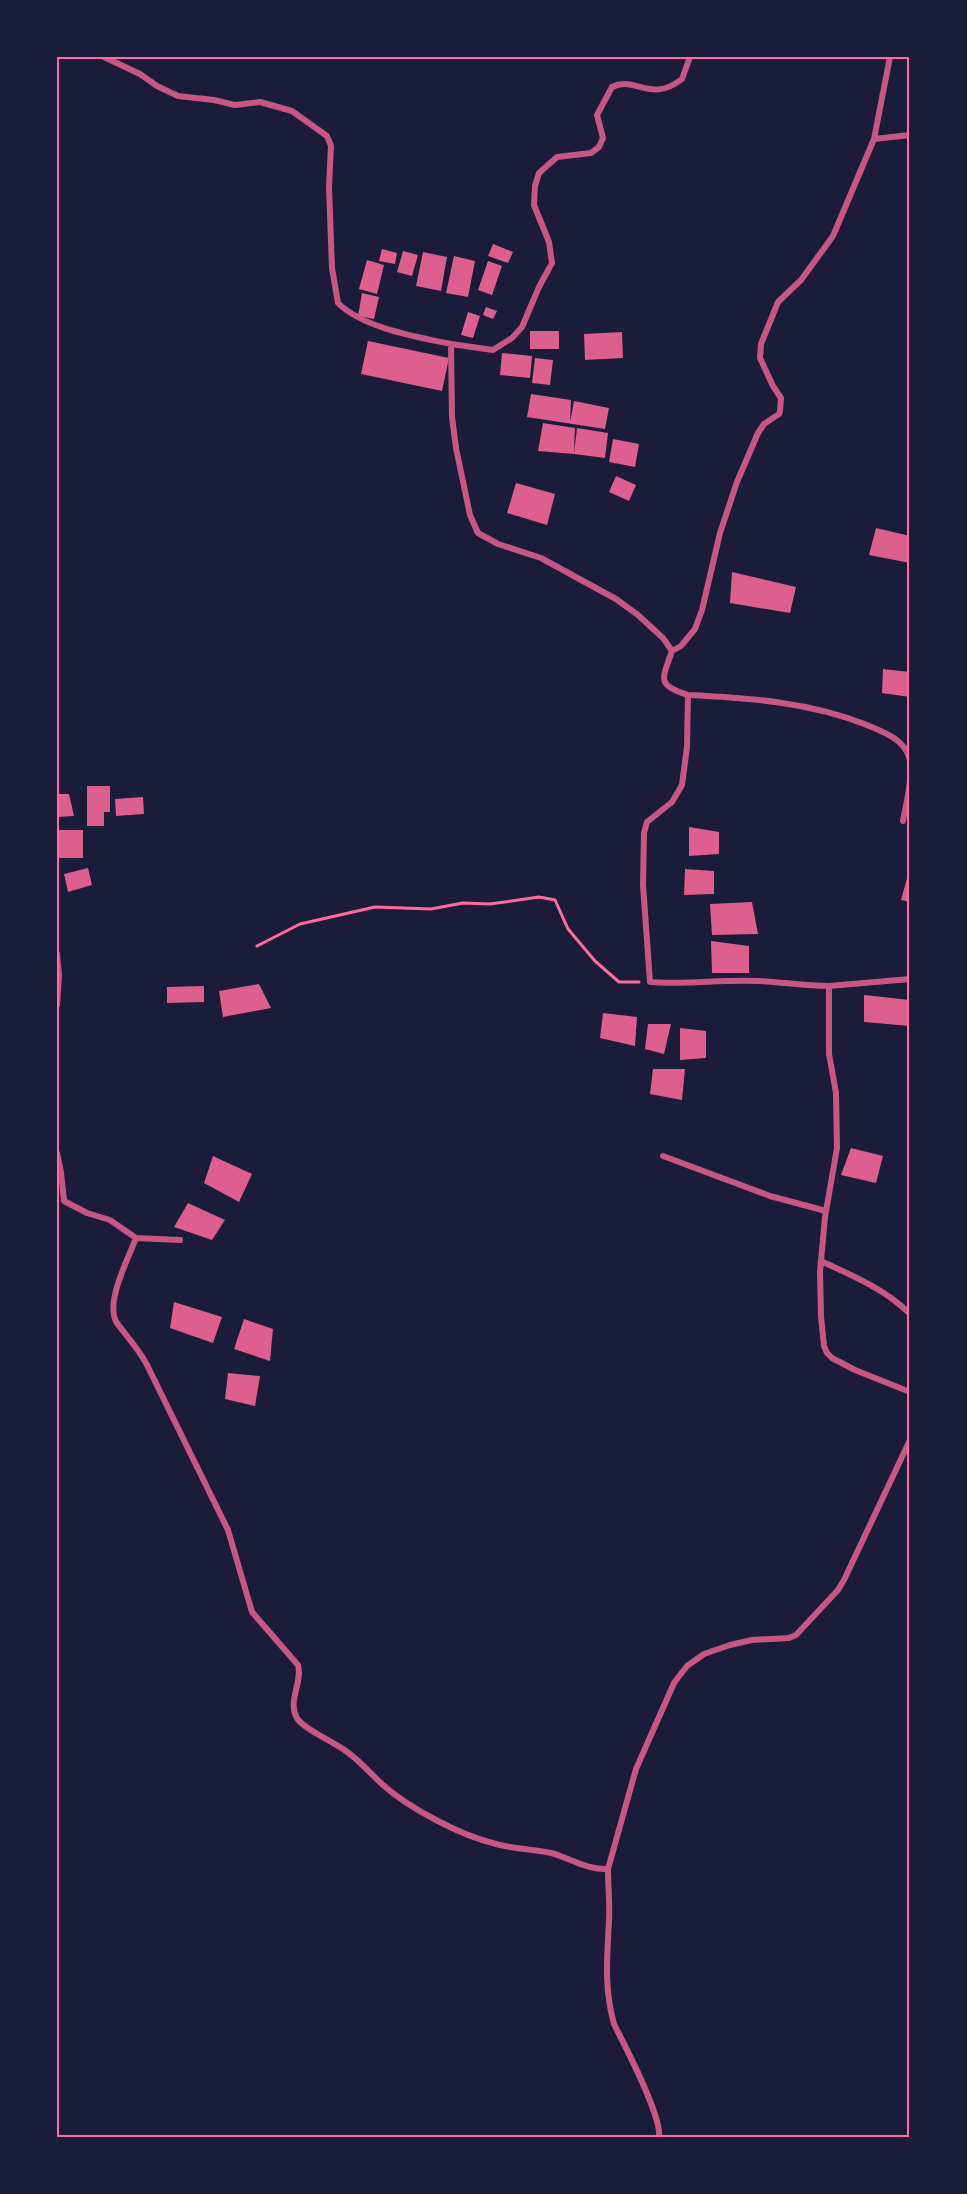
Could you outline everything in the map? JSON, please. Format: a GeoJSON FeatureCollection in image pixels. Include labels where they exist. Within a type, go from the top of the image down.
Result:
{"type":"FeatureCollection","features":[{"type":"Feature","properties":{"kind":"street"},"geometry":{"type":"LineString","coordinates":[[104,57],[178,96],[235,105],[260,102],[292,111],[327,136],[332,146],[329,187],[332,268],[338,303],[350,313],[392,330],[451,344],[493,350],[512,338],[522,327],[552,263],[549,242],[534,205],[533,196],[539,173],[556,156],[591,153],[599,147],[603,138],[597,115],[612,87],[623,84],[659,91],[682,79],[690,57]]}},
{"type":"Feature","properties":{"kind":"street"},"geometry":{"type":"LineString","coordinates":[[890,57],[874,139],[833,236],[801,280],[778,302],[761,344],[760,358],[772,386],[781,398],[780,411],[776,417],[764,424],[758,433],[737,482],[720,533],[702,610],[695,629],[681,646],[672,651],[664,676],[666,685],[671,690],[688,695],[792,703],[835,713],[885,733],[900,742],[910,758],[908,793],[903,821]]}},
{"type":"Feature","properties":{"kind":"street"},"geometry":{"type":"LineString","coordinates":[[874,139],[910,135]]}},
{"type":"Feature","properties":{"kind":"street"},"geometry":{"type":"LineString","coordinates":[[451,344],[452,417],[456,448],[470,515],[478,533],[498,544],[541,558],[616,599],[663,638],[672,651]]}},
{"type":"Feature","properties":{"kind":"street"},"geometry":{"type":"LineString","coordinates":[[688,695],[687,747],[682,785],[672,802],[647,822],[644,833],[643,885],[650,982],[670,984],[716,980],[829,986],[910,979]]}},
{"type":"Feature","properties":{"kind":"street"},"geometry":{"type":"LineString","coordinates":[[57,954],[59,975],[57,1005]]}},
{"type":"Feature","properties":{"kind":"street"},"geometry":{"type":"LineString","coordinates":[[829,986],[829,1054],[836,1093],[837,1148],[826,1211],[821,1261],[821,1316],[827,1353],[855,1370],[910,1392]]}},
{"type":"Feature","properties":{"kind":"street"},"geometry":{"type":"LineString","coordinates":[[57,1153],[64,1201],[87,1213],[110,1221],[136,1238],[180,1240]]}},
{"type":"Feature","properties":{"kind":"street"},"geometry":{"type":"LineString","coordinates":[[663,1156],[770,1196],[826,1211]]}},
{"type":"Feature","properties":{"kind":"street"},"geometry":{"type":"LineString","coordinates":[[136,1238],[114,1299],[114,1315],[138,1347],[228,1530],[252,1612],[298,1665],[299,1676],[293,1706],[298,1720],[311,1731],[324,1736],[345,1750],[398,1796],[445,1824],[495,1844],[537,1850],[592,1868],[608,1869]]}},
{"type":"Feature","properties":{"kind":"street"},"geometry":{"type":"LineString","coordinates":[[821,1261],[881,1291],[910,1314]]}},
{"type":"Feature","properties":{"kind":"street"},"geometry":{"type":"LineString","coordinates":[[659,2137],[659,2125],[653,2108],[614,2024],[610,2011],[606,1970],[609,1920],[608,1869],[636,1769],[674,1683],[687,1666],[704,1654],[752,1640],[789,1638],[796,1635],[838,1590],[910,1440]]}},
{"type":"Feature","properties":{"kind":"path"},"geometry":{"type":"LineString","coordinates":[[257,946],[300,924],[375,907],[431,909],[463,903],[490,904],[539,897],[555,900],[568,929],[595,961],[619,982],[650,982]]}},
{"type":"Feature","properties":{"kind":"building"},"geometry":{"type":"Polygon","coordinates":[[[493,244],[513,252],[508,263],[488,256],[493,244]]]}},
{"type":"Feature","properties":{"kind":"building"},"geometry":{"type":"Polygon","coordinates":[[[382,249],[397,253],[395,264],[379,261],[382,249]]]}},
{"type":"Feature","properties":{"kind":"building"},"geometry":{"type":"Polygon","coordinates":[[[403,251],[418,255],[412,276],[397,272],[403,251]]]}},
{"type":"Feature","properties":{"kind":"building"},"geometry":{"type":"Polygon","coordinates":[[[423,252],[447,257],[441,291],[416,286],[423,252]]]}},
{"type":"Feature","properties":{"kind":"building"},"geometry":{"type":"Polygon","coordinates":[[[454,256],[475,261],[468,297],[446,293],[454,256]]]}},
{"type":"Feature","properties":{"kind":"building"},"geometry":{"type":"Polygon","coordinates":[[[367,260],[384,265],[377,294],[359,289],[367,260]]]}},
{"type":"Feature","properties":{"kind":"building"},"geometry":{"type":"Polygon","coordinates":[[[488,261],[502,266],[492,295],[478,290],[488,261]]]}},
{"type":"Feature","properties":{"kind":"building"},"geometry":{"type":"Polygon","coordinates":[[[362,293],[379,297],[374,319],[358,316],[362,293]]]}},
{"type":"Feature","properties":{"kind":"building"},"geometry":{"type":"Polygon","coordinates":[[[486,307],[497,311],[493,319],[483,315],[486,307]]]}},
{"type":"Feature","properties":{"kind":"building"},"geometry":{"type":"Polygon","coordinates":[[[468,312],[480,316],[473,338],[461,335],[468,312]]]}},
{"type":"Feature","properties":{"kind":"building"},"geometry":{"type":"Polygon","coordinates":[[[530,331],[559,331],[559,349],[530,349],[530,331]]]}},
{"type":"Feature","properties":{"kind":"building"},"geometry":{"type":"Polygon","coordinates":[[[622,332],[623,358],[585,360],[584,334],[622,332]]]}},
{"type":"Feature","properties":{"kind":"building"},"geometry":{"type":"Polygon","coordinates":[[[368,341],[449,358],[442,391],[361,374],[368,341]]]}},
{"type":"Feature","properties":{"kind":"building"},"geometry":{"type":"Polygon","coordinates":[[[502,353],[532,356],[530,378],[500,375],[502,353]]]}},
{"type":"Feature","properties":{"kind":"building"},"geometry":{"type":"Polygon","coordinates":[[[535,358],[553,360],[550,385],[532,383],[535,358]]]}},
{"type":"Feature","properties":{"kind":"building"},"geometry":{"type":"Polygon","coordinates":[[[531,394],[571,400],[570,422],[574,401],[609,408],[605,429],[527,417],[531,394]]]}},
{"type":"Feature","properties":{"kind":"building"},"geometry":{"type":"Polygon","coordinates":[[[543,423],[575,428],[574,454],[538,451],[543,423]]]}},
{"type":"Feature","properties":{"kind":"building"},"geometry":{"type":"Polygon","coordinates":[[[577,428],[608,433],[605,458],[574,454],[577,428]]]}},
{"type":"Feature","properties":{"kind":"building"},"geometry":{"type":"Polygon","coordinates":[[[613,439],[639,444],[635,467],[609,462],[613,439]]]}},
{"type":"Feature","properties":{"kind":"building"},"geometry":{"type":"Polygon","coordinates":[[[616,476],[636,485],[629,501],[609,492],[616,476]]]}},
{"type":"Feature","properties":{"kind":"building"},"geometry":{"type":"Polygon","coordinates":[[[516,483],[555,494],[547,525],[507,513],[516,483]]]}},
{"type":"Feature","properties":{"kind":"building"},"geometry":{"type":"Polygon","coordinates":[[[876,528],[910,536],[910,563],[869,555],[876,528]]]}},
{"type":"Feature","properties":{"kind":"building"},"geometry":{"type":"Polygon","coordinates":[[[732,572],[796,587],[790,613],[730,603],[732,572]]]}},
{"type":"Feature","properties":{"kind":"building"},"geometry":{"type":"Polygon","coordinates":[[[883,669],[910,672],[910,697],[882,693],[883,669]]]}},
{"type":"Feature","properties":{"kind":"building"},"geometry":{"type":"Polygon","coordinates":[[[87,786],[110,786],[110,812],[104,812],[104,826],[87,826],[87,786]]]}},
{"type":"Feature","properties":{"kind":"building"},"geometry":{"type":"Polygon","coordinates":[[[57,794],[69,794],[74,816],[57,817],[57,794]]]}},
{"type":"Feature","properties":{"kind":"building"},"geometry":{"type":"Polygon","coordinates":[[[143,797],[144,814],[116,816],[115,799],[143,797]]]}},
{"type":"Feature","properties":{"kind":"building"},"geometry":{"type":"Polygon","coordinates":[[[689,827],[719,832],[719,854],[689,856],[689,827]]]}},
{"type":"Feature","properties":{"kind":"building"},"geometry":{"type":"Polygon","coordinates":[[[57,830],[83,830],[83,858],[57,858],[57,830]]]}},
{"type":"Feature","properties":{"kind":"building"},"geometry":{"type":"Polygon","coordinates":[[[88,868],[92,885],[68,892],[64,874],[88,868]]]}},
{"type":"Feature","properties":{"kind":"building"},"geometry":{"type":"Polygon","coordinates":[[[685,869],[714,871],[714,894],[684,895],[685,869]]]}},
{"type":"Feature","properties":{"kind":"building"},"geometry":{"type":"Polygon","coordinates":[[[910,871],[910,902],[901,900],[910,871]]]}},
{"type":"Feature","properties":{"kind":"building"},"geometry":{"type":"Polygon","coordinates":[[[752,902],[758,934],[712,935],[710,904],[752,902]]]}},
{"type":"Feature","properties":{"kind":"building"},"geometry":{"type":"Polygon","coordinates":[[[711,941],[749,946],[749,973],[712,973],[711,941]]]}},
{"type":"Feature","properties":{"kind":"building"},"geometry":{"type":"Polygon","coordinates":[[[259,984],[271,1008],[223,1017],[219,991],[259,984]]]}},
{"type":"Feature","properties":{"kind":"building"},"geometry":{"type":"Polygon","coordinates":[[[204,986],[204,1002],[167,1003],[167,987],[204,986]]]}},
{"type":"Feature","properties":{"kind":"building"},"geometry":{"type":"Polygon","coordinates":[[[864,995],[910,1000],[910,1026],[864,1022],[864,995]]]}},
{"type":"Feature","properties":{"kind":"building"},"geometry":{"type":"Polygon","coordinates":[[[603,1013],[637,1017],[635,1046],[600,1038],[603,1013]]]}},
{"type":"Feature","properties":{"kind":"building"},"geometry":{"type":"Polygon","coordinates":[[[648,1024],[671,1024],[664,1054],[645,1049],[648,1024]]]}},
{"type":"Feature","properties":{"kind":"building"},"geometry":{"type":"Polygon","coordinates":[[[680,1028],[706,1031],[706,1058],[680,1060],[680,1028]]]}},
{"type":"Feature","properties":{"kind":"building"},"geometry":{"type":"Polygon","coordinates":[[[653,1069],[685,1069],[682,1100],[650,1094],[653,1069]]]}},
{"type":"Feature","properties":{"kind":"building"},"geometry":{"type":"Polygon","coordinates":[[[851,1148],[883,1156],[876,1183],[841,1175],[851,1148]]]}},
{"type":"Feature","properties":{"kind":"building"},"geometry":{"type":"Polygon","coordinates":[[[213,1156],[252,1174],[239,1202],[204,1183],[213,1156]]]}},
{"type":"Feature","properties":{"kind":"building"},"geometry":{"type":"Polygon","coordinates":[[[188,1203],[225,1220],[212,1240],[174,1227],[188,1203]]]}},
{"type":"Feature","properties":{"kind":"building"},"geometry":{"type":"Polygon","coordinates":[[[174,1302],[222,1317],[213,1343],[170,1328],[174,1302]]]}},
{"type":"Feature","properties":{"kind":"building"},"geometry":{"type":"Polygon","coordinates":[[[244,1319],[273,1329],[270,1361],[234,1349],[244,1319]]]}},
{"type":"Feature","properties":{"kind":"building"},"geometry":{"type":"Polygon","coordinates":[[[228,1373],[260,1376],[255,1406],[225,1399],[228,1373]]]}}]}
